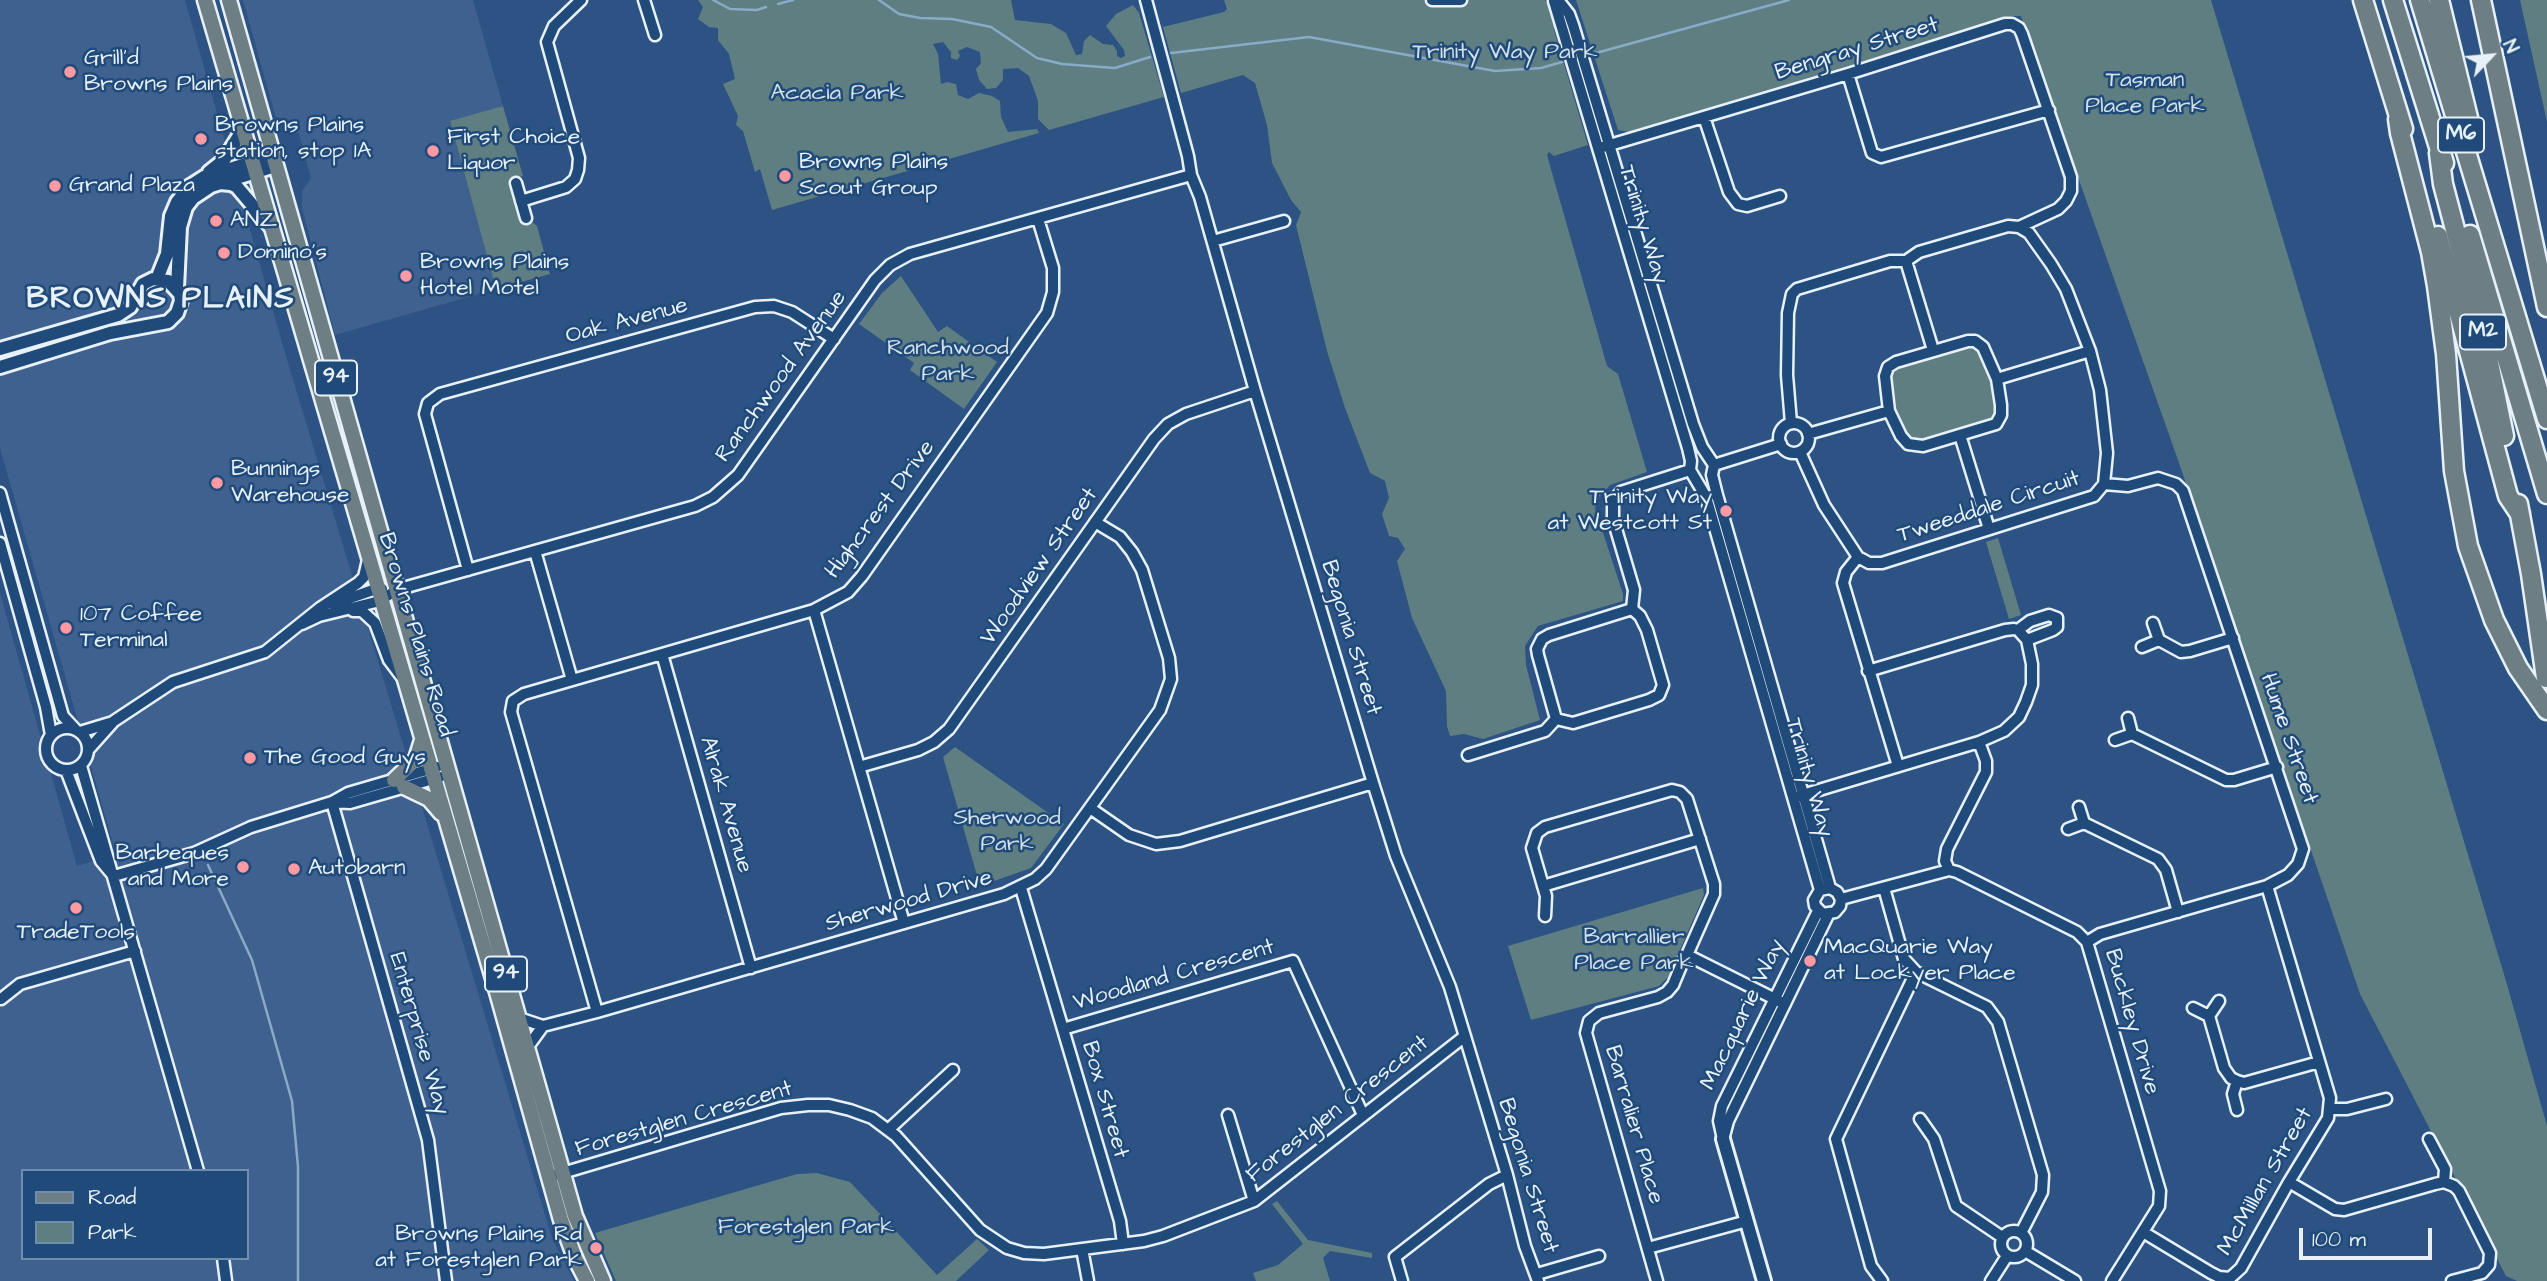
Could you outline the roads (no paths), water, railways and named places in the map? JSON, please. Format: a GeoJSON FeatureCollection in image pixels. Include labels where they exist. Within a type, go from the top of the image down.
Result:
{"type":"FeatureCollection","features":[{"type":"Feature","properties":{"kind":"highway"},"geometry":{"type":"LineString","coordinates":[[2363,0],[2398,119],[2438,237],[2508,496],[2520,514]]}},
{"type":"Feature","properties":{"kind":"highway","name":"M2"},"geometry":{"type":"LineString","coordinates":[[2393,0],[2440,153],[2443,184],[2485,343],[2520,514],[2546,678]]}},
{"type":"Feature","properties":{"kind":"highway","name":"M6"},"geometry":{"type":"LineString","coordinates":[[2420,0],[2547,419]]}},
{"type":"Feature","properties":{"kind":"highway"},"geometry":{"type":"LineString","coordinates":[[2439,0],[2472,136],[2501,233],[2502,270]]}},
{"type":"Feature","properties":{"kind":"highway"},"geometry":{"type":"LineString","coordinates":[[2483,3],[2547,307]]}},
{"type":"Feature","properties":{"kind":"highway"},"geometry":{"type":"LineString","coordinates":[[2398,119],[2437,286],[2446,354],[2454,471],[2468,545],[2494,620],[2518,668],[2547,710]]}},
{"type":"Feature","properties":{"kind":"highway","name":"M6"},"geometry":{"type":"LineString","coordinates":[[2440,153],[2457,193],[2547,494]]}},
{"type":"Feature","properties":{"kind":"main road","name":"Browns Plains Road"},"geometry":{"type":"LineString","coordinates":[[205,0],[403,679],[556,1175],[603,1281]]}},
{"type":"Feature","properties":{"kind":"main road","name":"Browns Plains Road"},"geometry":{"type":"LineString","coordinates":[[229,0],[519,1018],[569,1242],[587,1281]]}},
{"type":"Feature","properties":{"kind":"main road"},"geometry":{"type":"LineString","coordinates":[[422,738],[416,759],[399,783],[429,799],[446,820]]}},
{"type":"Feature","properties":{"kind":"street"},"geometry":{"type":"LineString","coordinates":[[521,201],[566,187],[575,179],[578,170],[579,158],[547,42],[554,26],[581,0]]}},
{"type":"Feature","properties":{"kind":"street"},"geometry":{"type":"LineString","coordinates":[[644,0],[655,35]]}},
{"type":"Feature","properties":{"kind":"street","name":"Begonia Street"},"geometry":{"type":"LineString","coordinates":[[1146,0],[1191,175],[1200,197],[1255,391],[1373,783],[1396,856],[1450,988],[1507,1175],[1525,1246],[1538,1277]]}},
{"type":"Feature","properties":{"kind":"street"},"geometry":{"type":"LineString","coordinates":[[1432,0],[1461,0]]}},
{"type":"Feature","properties":{"kind":"street","name":"Trinity Way"},"geometry":{"type":"LineString","coordinates":[[1556,0],[1693,424],[1713,470],[1825,889]]}},
{"type":"Feature","properties":{"kind":"street","name":"Bengray Street"},"geometry":{"type":"LineString","coordinates":[[1604,147],[2012,24],[2022,34],[2071,177],[2071,191],[2058,209],[2019,227]]}},
{"type":"Feature","properties":{"kind":"street"},"geometry":{"type":"LineString","coordinates":[[1848,74],[1872,153],[1881,157],[2049,110]]}},
{"type":"Feature","properties":{"kind":"street"},"geometry":{"type":"LineString","coordinates":[[1704,117],[1728,192],[1738,204],[1747,206],[1780,196]]}},
{"type":"Feature","properties":{"kind":"street"},"geometry":{"type":"LineString","coordinates":[[157,279],[167,254],[174,209],[190,186],[224,160],[242,131]]}},
{"type":"Feature","properties":{"kind":"street","name":"Trinity Way"},"geometry":{"type":"LineString","coordinates":[[1604,147],[1692,469],[1706,497],[1799,796]]}},
{"type":"Feature","properties":{"kind":"street"},"geometry":{"type":"LineString","coordinates":[[204,177],[274,161]]}},
{"type":"Feature","properties":{"kind":"street"},"geometry":{"type":"LineString","coordinates":[[0,367],[99,337],[168,322],[177,313],[181,301],[177,288],[182,216],[193,198],[203,190],[253,166]]}},
{"type":"Feature","properties":{"kind":"street","name":"Ranchwood Avenue"},"geometry":{"type":"LineString","coordinates":[[378,595],[695,506],[713,497],[738,475],[875,280],[890,265],[910,254],[1191,175]]}},
{"type":"Feature","properties":{"kind":"street"},"geometry":{"type":"LineString","coordinates":[[219,183],[237,187],[270,226]]}},
{"type":"Feature","properties":{"kind":"street"},"geometry":{"type":"LineString","coordinates":[[516,183],[526,218]]}},
{"type":"Feature","properties":{"kind":"street","name":"Highcrest Drive"},"geometry":{"type":"LineString","coordinates":[[597,1012],[510,712],[513,701],[524,694],[814,610],[848,592],[862,576],[1047,313],[1053,292],[1053,268],[1038,219]]}},
{"type":"Feature","properties":{"kind":"street"},"geometry":{"type":"LineString","coordinates":[[1213,241],[1284,221]]}},
{"type":"Feature","properties":{"kind":"street"},"geometry":{"type":"LineString","coordinates":[[1791,424],[1787,347],[1789,302],[1792,294],[1806,285],[1890,261],[1906,261],[1919,252],[2008,226],[2019,227]]}},
{"type":"Feature","properties":{"kind":"street","name":"Tweeddale Circuit"},"geometry":{"type":"LineString","coordinates":[[1858,556],[1869,563],[1882,563],[2094,496],[2104,484],[2107,453],[2105,423],[2100,390],[2081,323],[2056,272],[2029,233],[2019,227]]}},
{"type":"Feature","properties":{"kind":"street"},"geometry":{"type":"LineString","coordinates":[[1906,261],[1933,350]]}},
{"type":"Feature","properties":{"kind":"street"},"geometry":{"type":"LineString","coordinates":[[0,349],[118,315],[130,307],[143,284],[157,279],[168,281],[177,288]]}},
{"type":"Feature","properties":{"kind":"street"},"geometry":{"type":"LineString","coordinates":[[137,294],[139,313],[149,322],[155,323]]}},
{"type":"Feature","properties":{"kind":"street","name":"Oak Avenue"},"geometry":{"type":"LineString","coordinates":[[468,570],[425,414],[428,403],[440,394],[755,307],[774,306],[792,312],[834,339]]}},
{"type":"Feature","properties":{"kind":"street"},"geometry":{"type":"LineString","coordinates":[[1975,341],[1983,347],[1997,379],[2001,415],[1996,424],[1915,447],[1901,436],[1889,411],[1885,376],[1888,367],[1896,362],[1933,350],[1975,341]]}},
{"type":"Feature","properties":{"kind":"street"},"geometry":{"type":"LineString","coordinates":[[1997,379],[2090,351]]}},
{"type":"Feature","properties":{"kind":"street","name":"Woodview Street"},"geometry":{"type":"LineString","coordinates":[[859,767],[918,750],[934,742],[949,729],[1154,439],[1168,424],[1186,414],[1255,391]]}},
{"type":"Feature","properties":{"kind":"street"},"geometry":{"type":"LineString","coordinates":[[1808,433],[1889,411]]}},
{"type":"Feature","properties":{"kind":"street"},"geometry":{"type":"LineString","coordinates":[[1791,424],[1800,424],[1808,433],[1809,442],[1800,452],[1791,453],[1781,444],[1781,431],[1791,424]]}},
{"type":"Feature","properties":{"kind":"street"},"geometry":{"type":"LineString","coordinates":[[1960,435],[1989,529]]}},
{"type":"Feature","properties":{"kind":"street"},"geometry":{"type":"LineString","coordinates":[[1692,469],[1706,480],[1713,470],[1781,444]]}},
{"type":"Feature","properties":{"kind":"street"},"geometry":{"type":"LineString","coordinates":[[1800,452],[1824,505],[1858,556],[1846,572],[1843,583],[1898,766]]}},
{"type":"Feature","properties":{"kind":"street"},"geometry":{"type":"LineString","coordinates":[[1692,469],[1697,456],[1707,456]]}},
{"type":"Feature","properties":{"kind":"street"},"geometry":{"type":"LineString","coordinates":[[1632,609],[1634,590],[1611,512],[1613,500],[1621,492],[1692,469]]}},
{"type":"Feature","properties":{"kind":"street","name":"Hume Street"},"geometry":{"type":"LineString","coordinates":[[2087,942],[2101,934],[2267,886],[2288,875],[2298,864],[2303,849],[2183,492],[2176,484],[2158,478],[2127,486],[2104,484]]}},
{"type":"Feature","properties":{"kind":"street"},"geometry":{"type":"LineString","coordinates":[[0,493],[63,716],[87,742],[89,749]]}},
{"type":"Feature","properties":{"kind":"street","name":"Sherwood Drive"},"geometry":{"type":"LineString","coordinates":[[543,1026],[1021,888],[1046,869],[1160,710],[1171,679],[1169,658],[1142,570],[1120,537],[1095,522]]}},
{"type":"Feature","properties":{"kind":"street"},"geometry":{"type":"LineString","coordinates":[[0,543],[46,707],[51,735]]}},
{"type":"Feature","properties":{"kind":"street"},"geometry":{"type":"LineString","coordinates":[[536,551],[572,680]]}},
{"type":"Feature","properties":{"kind":"street"},"geometry":{"type":"LineString","coordinates":[[114,722],[77,730],[62,728],[51,735],[46,746],[48,757],[55,766],[66,770],[80,766],[89,749],[114,722],[173,682],[265,652],[364,577],[368,559]]}},
{"type":"Feature","properties":{"kind":"street"},"geometry":{"type":"LineString","coordinates":[[320,608],[378,595]]}},
{"type":"Feature","properties":{"kind":"street"},"geometry":{"type":"LineString","coordinates":[[302,624],[378,595]]}},
{"type":"Feature","properties":{"kind":"street"},"geometry":{"type":"LineString","coordinates":[[1556,719],[1573,723],[1659,695],[1663,685],[1647,631],[1640,615],[1632,609]]}},
{"type":"Feature","properties":{"kind":"street"},"geometry":{"type":"LineString","coordinates":[[1556,719],[1538,655],[1537,649],[1542,639],[1632,609]]}},
{"type":"Feature","properties":{"kind":"street"},"geometry":{"type":"LineString","coordinates":[[814,610],[904,923]]}},
{"type":"Feature","properties":{"kind":"street"},"geometry":{"type":"LineString","coordinates":[[336,611],[362,611],[368,615],[380,633],[389,660],[403,679]]}},
{"type":"Feature","properties":{"kind":"street"},"geometry":{"type":"LineString","coordinates":[[1868,671],[2006,630],[2018,630],[2030,621],[2049,615],[2057,618],[2057,627],[2053,631],[2027,639]]}},
{"type":"Feature","properties":{"kind":"street"},"geometry":{"type":"LineString","coordinates":[[2153,623],[2159,640],[2181,652],[2190,652],[2233,638]]}},
{"type":"Feature","properties":{"kind":"street"},"geometry":{"type":"LineString","coordinates":[[1799,796],[1979,742],[2004,731],[2019,717],[2032,685],[2032,664],[2027,639],[2018,630]]}},
{"type":"Feature","properties":{"kind":"street"},"geometry":{"type":"LineString","coordinates":[[2142,647],[2159,640]]}},
{"type":"Feature","properties":{"kind":"street","name":"Alrak Avenue"},"geometry":{"type":"LineString","coordinates":[[662,653],[751,968]]}},
{"type":"Feature","properties":{"kind":"street"},"geometry":{"type":"LineString","coordinates":[[2128,718],[2132,734]]}},
{"type":"Feature","properties":{"kind":"street"},"geometry":{"type":"LineString","coordinates":[[1468,755],[1545,731],[1556,719]]}},
{"type":"Feature","properties":{"kind":"street"},"geometry":{"type":"LineString","coordinates":[[2115,740],[2132,734],[2226,780],[2277,767]]}},
{"type":"Feature","properties":{"kind":"street"},"geometry":{"type":"LineString","coordinates":[[1823,913],[1838,910],[1841,899],[1949,870],[1945,861],[1947,849],[1986,772],[1986,761],[1979,742]]}},
{"type":"Feature","properties":{"kind":"street"},"geometry":{"type":"LineString","coordinates":[[80,766],[197,1169]]}},
{"type":"Feature","properties":{"kind":"street"},"geometry":{"type":"LineString","coordinates":[[114,876],[194,853],[251,827],[332,802],[350,803],[399,783],[447,769]]}},
{"type":"Feature","properties":{"kind":"street"},"geometry":{"type":"LineString","coordinates":[[66,770],[101,861],[114,876]]}},
{"type":"Feature","properties":{"kind":"street"},"geometry":{"type":"LineString","coordinates":[[1090,808],[1129,835],[1156,844],[1180,841],[1373,783]]}},
{"type":"Feature","properties":{"kind":"street","name":"Barralier Place"},"geometry":{"type":"LineString","coordinates":[[1545,916],[1546,896],[1532,848],[1537,833],[1545,827],[1672,790],[1680,792],[1687,799],[1714,884],[1714,894],[1673,985],[1667,992],[1658,997],[1599,1013],[1589,1021],[1586,1033],[1657,1281]]}},
{"type":"Feature","properties":{"kind":"street","name":"Enterprise Way"},"geometry":{"type":"LineString","coordinates":[[332,802],[428,1140],[446,1281]]}},
{"type":"Feature","properties":{"kind":"street"},"geometry":{"type":"LineString","coordinates":[[2079,807],[2084,823]]}},
{"type":"Feature","properties":{"kind":"street"},"geometry":{"type":"LineString","coordinates":[[2068,829],[2084,823],[2158,859],[2166,870],[2178,912]]}},
{"type":"Feature","properties":{"kind":"street"},"geometry":{"type":"LineString","coordinates":[[1543,886],[1700,839]]}},
{"type":"Feature","properties":{"kind":"street","name":"Buckley Drive"},"geometry":{"type":"LineString","coordinates":[[1949,870],[2077,932],[2087,942],[2160,1191],[2159,1206],[2112,1281]]}},
{"type":"Feature","properties":{"kind":"street","name":"McMillan Street"},"geometry":{"type":"LineString","coordinates":[[2143,1232],[2211,1273],[2230,1280],[2241,1268],[2328,1118],[2330,1109],[2319,1062],[2267,886]]}},
{"type":"Feature","properties":{"kind":"street","name":"Box Street"},"geometry":{"type":"LineString","coordinates":[[1021,888],[1120,1222],[1123,1244]]}},
{"type":"Feature","properties":{"kind":"street"},"geometry":{"type":"LineString","coordinates":[[1884,888],[1904,959],[1916,972],[1987,1007],[1998,1022],[2043,1175],[2042,1192],[2021,1233]]}},
{"type":"Feature","properties":{"kind":"street","name":"Trinity Way"},"geometry":{"type":"LineString","coordinates":[[1825,889],[1837,891],[1841,899]]}},
{"type":"Feature","properties":{"kind":"street","name":"Trinity Way"},"geometry":{"type":"LineString","coordinates":[[1823,913],[1814,900],[1825,889]]}},
{"type":"Feature","properties":{"kind":"street","name":"Macquarie Way"},"geometry":{"type":"LineString","coordinates":[[1764,1281],[1718,1121],[1722,1106],[1775,999],[1823,913]]}},
{"type":"Feature","properties":{"kind":"street","name":"Macquarie Way"},"geometry":{"type":"LineString","coordinates":[[1723,1139],[1728,1121],[1785,1004],[1823,913]]}},
{"type":"Feature","properties":{"kind":"street"},"geometry":{"type":"LineString","coordinates":[[1,999],[20,985],[135,951]]}},
{"type":"Feature","properties":{"kind":"street"},"geometry":{"type":"LineString","coordinates":[[1687,955],[1785,1004]]}},
{"type":"Feature","properties":{"kind":"street","name":"Woodland Crescent"},"geometry":{"type":"LineString","coordinates":[[1063,1029],[1293,961],[1363,1115]]}},
{"type":"Feature","properties":{"kind":"street"},"geometry":{"type":"LineString","coordinates":[[1881,1281],[1871,1266],[1836,1139],[1916,972]]}},
{"type":"Feature","properties":{"kind":"street"},"geometry":{"type":"LineString","coordinates":[[2219,1000],[2209,1016],[2224,1068],[2237,1082],[2244,1083],[2319,1062]]}},
{"type":"Feature","properties":{"kind":"street"},"geometry":{"type":"LineString","coordinates":[[2193,1009],[2209,1016]]}},
{"type":"Feature","properties":{"kind":"street"},"geometry":{"type":"LineString","coordinates":[[519,1018],[543,1026],[527,1048]]}},
{"type":"Feature","properties":{"kind":"street","name":"Forestglen Crescent"},"geometry":{"type":"LineString","coordinates":[[556,1175],[781,1108],[829,1105],[872,1118],[888,1130],[993,1240],[1024,1253],[1044,1254],[1123,1244],[1164,1236],[1254,1201],[1465,1036]]}},
{"type":"Feature","properties":{"kind":"street"},"geometry":{"type":"LineString","coordinates":[[888,1130],[953,1070]]}},
{"type":"Feature","properties":{"kind":"street"},"geometry":{"type":"LineString","coordinates":[[2237,1082],[2233,1094],[2237,1110]]}},
{"type":"Feature","properties":{"kind":"street"},"geometry":{"type":"LineString","coordinates":[[2330,1109],[2347,1109],[2386,1099]]}},
{"type":"Feature","properties":{"kind":"street"},"geometry":{"type":"LineString","coordinates":[[1228,1115],[1254,1201]]}},
{"type":"Feature","properties":{"kind":"street"},"geometry":{"type":"LineString","coordinates":[[1920,1119],[1934,1139],[1956,1206],[2002,1237]]}},
{"type":"Feature","properties":{"kind":"street"},"geometry":{"type":"LineString","coordinates":[[2429,1139],[2445,1168],[2444,1182]]}},
{"type":"Feature","properties":{"kind":"street"},"geometry":{"type":"LineString","coordinates":[[1402,1281],[1395,1257],[1489,1184],[1507,1175]]}},
{"type":"Feature","properties":{"kind":"street"},"geometry":{"type":"LineString","coordinates":[[2289,1182],[2335,1209],[2344,1210],[2444,1182],[2454,1186],[2490,1253],[2489,1265],[2482,1273],[2452,1281]]}},
{"type":"Feature","properties":{"kind":"street"},"geometry":{"type":"LineString","coordinates":[[1648,1248],[1747,1222]]}},
{"type":"Feature","properties":{"kind":"street"},"geometry":{"type":"LineString","coordinates":[[2008,1232],[2021,1233],[2026,1239],[2025,1251],[2019,1256],[2007,1256],[2001,1250],[2002,1237],[2008,1232]]}},
{"type":"Feature","properties":{"kind":"street"},"geometry":{"type":"LineString","coordinates":[[1082,1249],[1088,1281]]}},
{"type":"Feature","properties":{"kind":"street"},"geometry":{"type":"LineString","coordinates":[[2025,1251],[2076,1281]]}},
{"type":"Feature","properties":{"kind":"street"},"geometry":{"type":"LineString","coordinates":[[1538,1277],[1599,1256]]}},
{"type":"Feature","properties":{"kind":"street"},"geometry":{"type":"LineString","coordinates":[[1991,1281],[2007,1256]]}},
{"type":"Feature","properties":{"kind":"street"},"geometry":{"type":"LineString","coordinates":[[223,1260],[226,1281]]}},
{"type":"Feature","properties":{"kind":"waterway"},"geometry":{"type":"LineString","coordinates":[[713,0],[730,9],[757,10],[766,7]]}},
{"type":"Feature","properties":{"kind":"waterway"},"geometry":{"type":"LineString","coordinates":[[778,4],[793,0]]}},
{"type":"Feature","properties":{"kind":"waterway"},"geometry":{"type":"LineString","coordinates":[[879,0],[899,14],[952,19],[991,27],[1037,58],[1062,64],[1115,68],[1150,57]]}},
{"type":"Feature","properties":{"kind":"waterway"},"geometry":{"type":"LineString","coordinates":[[1596,53],[1789,0]]}},
{"type":"Feature","properties":{"kind":"waterway"},"geometry":{"type":"LineString","coordinates":[[1171,53],[1309,37],[1495,71],[1541,68],[1562,62]]}},
{"type":"Feature","properties":{"kind":"waterway"},"geometry":{"type":"LineString","coordinates":[[208,865],[252,960],[292,1101],[298,1167],[298,1281]]}},
{"type":"Feature","properties":{"kind":"place","name":"Grill'd Browns Plains"},"geometry":{"type":"Point","coordinates":[70,72]}},
{"type":"Feature","properties":{"kind":"place","name":"Browns Plains station, stop 1A"},"geometry":{"type":"Point","coordinates":[201,139]}},
{"type":"Feature","properties":{"kind":"place","name":"First Choice Liquor"},"geometry":{"type":"Point","coordinates":[433,151]}},
{"type":"Feature","properties":{"kind":"place","name":"Browns Plains Scout Group"},"geometry":{"type":"Point","coordinates":[785,176]}},
{"type":"Feature","properties":{"kind":"place","name":"Grand Plaza"},"geometry":{"type":"Point","coordinates":[55,186]}},
{"type":"Feature","properties":{"kind":"place","name":"ANZ"},"geometry":{"type":"Point","coordinates":[216,221]}},
{"type":"Feature","properties":{"kind":"place","name":"Domino's"},"geometry":{"type":"Point","coordinates":[224,253]}},
{"type":"Feature","properties":{"kind":"place","name":"Browns Plains Hotel Motel"},"geometry":{"type":"Point","coordinates":[406,276]}},
{"type":"Feature","properties":{"kind":"place","name":"Bunnings Warehouse"},"geometry":{"type":"Point","coordinates":[217,483]}},
{"type":"Feature","properties":{"kind":"place","name":"Trinity Way at Westcott St"},"geometry":{"type":"Point","coordinates":[1726,511]}},
{"type":"Feature","properties":{"kind":"place","name":"107 Coffee Terminal"},"geometry":{"type":"Point","coordinates":[66,628]}},
{"type":"Feature","properties":{"kind":"place","name":"The Good Guys"},"geometry":{"type":"Point","coordinates":[250,758]}},
{"type":"Feature","properties":{"kind":"place","name":"Barbeques and More"},"geometry":{"type":"Point","coordinates":[243,867]}},
{"type":"Feature","properties":{"kind":"place","name":"Autobarn"},"geometry":{"type":"Point","coordinates":[294,869]}},
{"type":"Feature","properties":{"kind":"place","name":"TradeTools"},"geometry":{"type":"Point","coordinates":[76,908]}},
{"type":"Feature","properties":{"kind":"place","name":"MacQuarie Way at Lockyer Place"},"geometry":{"type":"Point","coordinates":[1810,961]}},
{"type":"Feature","properties":{"kind":"place","name":"Browns Plains Rd at Forestglen Park"},"geometry":{"type":"Point","coordinates":[596,1248]}},
{"type":"Feature","properties":{"kind":"district","name":"BROWNS PLAINS"},"geometry":{"type":"Point","coordinates":[161,301]}},
{"type":"Feature","properties":{"kind":"park label","name":"Trinity Way Park"},"geometry":{"type":"Point","coordinates":[1505,53]}},
{"type":"Feature","properties":{"kind":"park label","name":"Acacia Park"},"geometry":{"type":"Point","coordinates":[837,94]}},
{"type":"Feature","properties":{"kind":"park label","name":"Tasman Place Park"},"geometry":{"type":"Point","coordinates":[2145,94]}},
{"type":"Feature","properties":{"kind":"park label","name":"Ranchwood Park"},"geometry":{"type":"Point","coordinates":[948,362]}},
{"type":"Feature","properties":{"kind":"park label","name":"Sherwood Park"},"geometry":{"type":"Point","coordinates":[1007,832]}},
{"type":"Feature","properties":{"kind":"park label","name":"Barrallier Place Park"},"geometry":{"type":"Point","coordinates":[1634,951]}},
{"type":"Feature","properties":{"kind":"park label","name":"Forestglen Park"},"geometry":{"type":"Point","coordinates":[806,1228]}}]}
